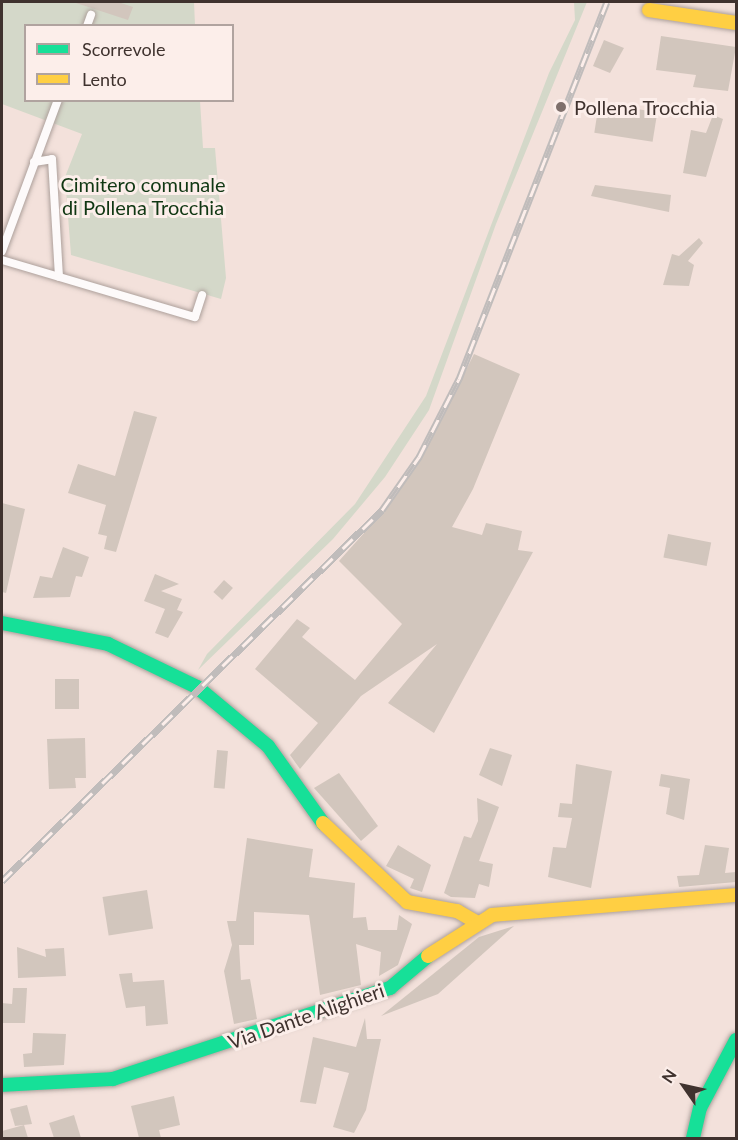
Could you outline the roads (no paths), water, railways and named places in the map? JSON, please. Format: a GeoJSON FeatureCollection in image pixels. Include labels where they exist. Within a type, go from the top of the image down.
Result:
{"type":"FeatureCollection","features":[{"type":"Feature","properties":{"kind":"street"},"geometry":{"type":"LineString","coordinates":[[648,10],[736,23]]}},
{"type":"Feature","properties":{"kind":"street"},"geometry":{"type":"LineString","coordinates":[[2,623],[108,644],[197,687],[268,746],[321,821],[387,888],[407,902],[457,911],[476,922]]}},
{"type":"Feature","properties":{"kind":"street","name":"Via Dante Alighieri"},"geometry":{"type":"LineString","coordinates":[[2,1085],[113,1079],[342,1006],[390,988],[476,922],[492,915],[736,895]]}},
{"type":"Feature","properties":{"kind":"street"},"geometry":{"type":"LineString","coordinates":[[693,1138],[700,1108],[736,1040]]}},
{"type":"Feature","properties":{"kind":"lane"},"geometry":{"type":"LineString","coordinates":[[88,24],[91,15]]}},
{"type":"Feature","properties":{"kind":"lane"},"geometry":{"type":"LineString","coordinates":[[2,251],[57,102]]}},
{"type":"Feature","properties":{"kind":"lane"},"geometry":{"type":"LineString","coordinates":[[34,162],[52,159],[59,277]]}},
{"type":"Feature","properties":{"kind":"lane"},"geometry":{"type":"LineString","coordinates":[[2,260],[195,318],[202,295]]}},
{"type":"Feature","properties":{"kind":"railway"},"geometry":{"type":"LineString","coordinates":[[2,881],[382,510],[419,457],[459,379],[607,2]]}},
{"type":"Feature","properties":{"kind":"place","name":"Pollena Trocchia"},"geometry":{"type":"Point","coordinates":[561,107]}},
{"type":"Feature","properties":{"kind":"park label","name":"Cimitero comunale di Pollena Trocchia"},"geometry":{"type":"Point","coordinates":[143,196]}}]}
